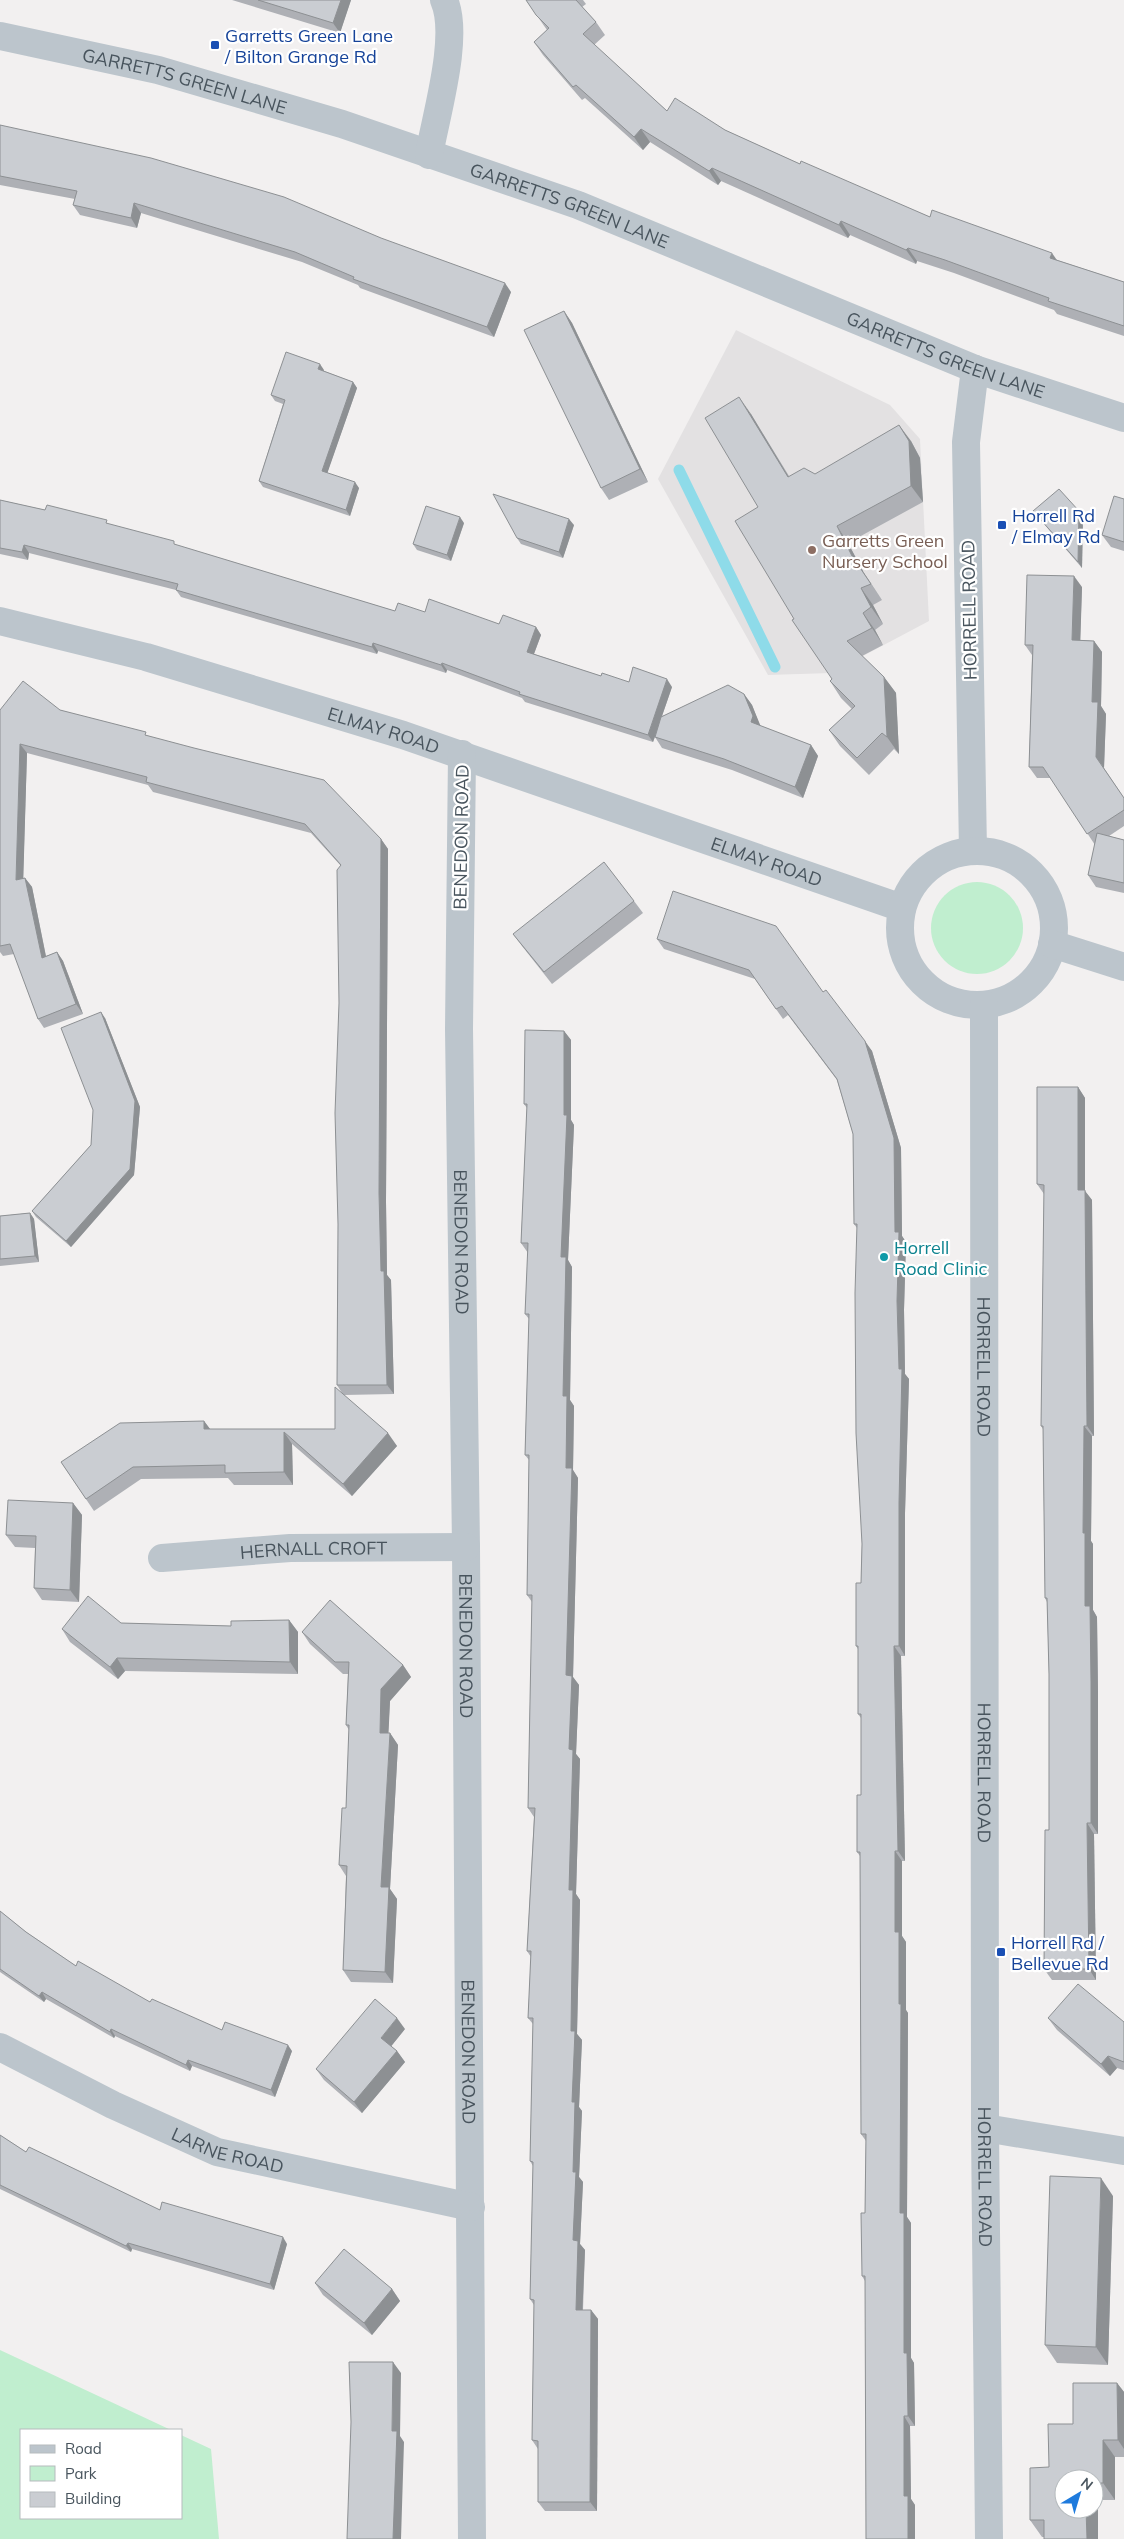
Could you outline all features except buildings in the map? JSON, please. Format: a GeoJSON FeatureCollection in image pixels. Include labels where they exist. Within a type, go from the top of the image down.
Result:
{"type":"FeatureCollection","features":[{"type":"Feature","properties":{"kind":"street"},"geometry":{"type":"LineString","coordinates":[[429,155],[450,44],[447,8],[444,0]]}},
{"type":"Feature","properties":{"kind":"street","name":"GARRETTS GREEN LANE"},"geometry":{"type":"LineString","coordinates":[[0,36],[158,70],[342,124],[578,205],[975,369],[1124,418]]}},
{"type":"Feature","properties":{"kind":"street","name":"HORRELL ROAD"},"geometry":{"type":"LineString","coordinates":[[973,851],[966,442],[975,369]]}},
{"type":"Feature","properties":{"kind":"street","name":"ELMAY ROAD"},"geometry":{"type":"LineString","coordinates":[[0,621],[146,657],[462,754],[902,908]]}},
{"type":"Feature","properties":{"kind":"street","name":"BENEDON ROAD"},"geometry":{"type":"LineString","coordinates":[[462,754],[459,1029],[472,2207],[472,2539]]}},
{"type":"Feature","properties":{"kind":"street"},"geometry":{"type":"LineString","coordinates":[[973,851],[1001,854],[1026,868],[1044,890],[1053,916],[1052,944],[1044,967],[1028,986],[1008,999],[984,1005],[960,1003],[937,994],[918,978],[905,957],[900,932],[902,908],[910,890],[921,874],[945,858],[973,851]]}},
{"type":"Feature","properties":{"kind":"street"},"geometry":{"type":"LineString","coordinates":[[1052,944],[1124,967]]}},
{"type":"Feature","properties":{"kind":"street","name":"HORRELL ROAD"},"geometry":{"type":"LineString","coordinates":[[984,1005],[985,2128],[989,2539]]}},
{"type":"Feature","properties":{"kind":"street","name":"HERNALL CROFT"},"geometry":{"type":"LineString","coordinates":[[162,1558],[290,1548],[466,1547]]}},
{"type":"Feature","properties":{"kind":"street","name":"LARNE ROAD"},"geometry":{"type":"LineString","coordinates":[[0,2047],[113,2105],[217,2152],[472,2207]]}},
{"type":"Feature","properties":{"kind":"street"},"geometry":{"type":"LineString","coordinates":[[985,2128],[1124,2151]]}},
{"type":"Feature","properties":{"kind":"shaded area","name":"Garretts Green Nursery School"},"geometry":{"type":"Polygon","coordinates":[[[736,330],[890,405],[920,439],[929,621],[831,673],[768,675],[658,479],[736,330]]]}},
{"type":"Feature","properties":{"kind":"green space"},"geometry":{"type":"Polygon","coordinates":[[[977,882],[995,885],[1010,895],[1020,910],[1023,928],[1020,946],[1010,961],[995,971],[977,974],[959,971],[944,961],[934,946],[931,928],[934,910],[944,895],[959,885],[977,882]]]}},
{"type":"Feature","properties":{"kind":"green space"},"geometry":{"type":"Polygon","coordinates":[[[0,2350],[169,2429],[20,2429],[20,2519],[182,2519],[182,2435],[211,2449],[219,2539],[0,2539],[0,2350]]]}},
{"type":"Feature","properties":{"kind":"waterway"},"geometry":{"type":"LineString","coordinates":[[679,470],[775,667]]}},
{"type":"Feature","properties":{"kind":"place","name":"Garretts Green Lane / Bilton Grange Rd"},"geometry":{"type":"Point","coordinates":[215,45]}},
{"type":"Feature","properties":{"kind":"place","name":"Horrell Rd / Elmay Rd"},"geometry":{"type":"Point","coordinates":[1002,525]}},
{"type":"Feature","properties":{"kind":"place","name":"Garretts Green Nursery School"},"geometry":{"type":"Point","coordinates":[812,550]}},
{"type":"Feature","properties":{"kind":"place","name":"Horrell Road Clinic"},"geometry":{"type":"Point","coordinates":[884,1257]}},
{"type":"Feature","properties":{"kind":"place","name":"Horrell Rd / Bellevue Rd"},"geometry":{"type":"Point","coordinates":[1001,1952]}}]}
